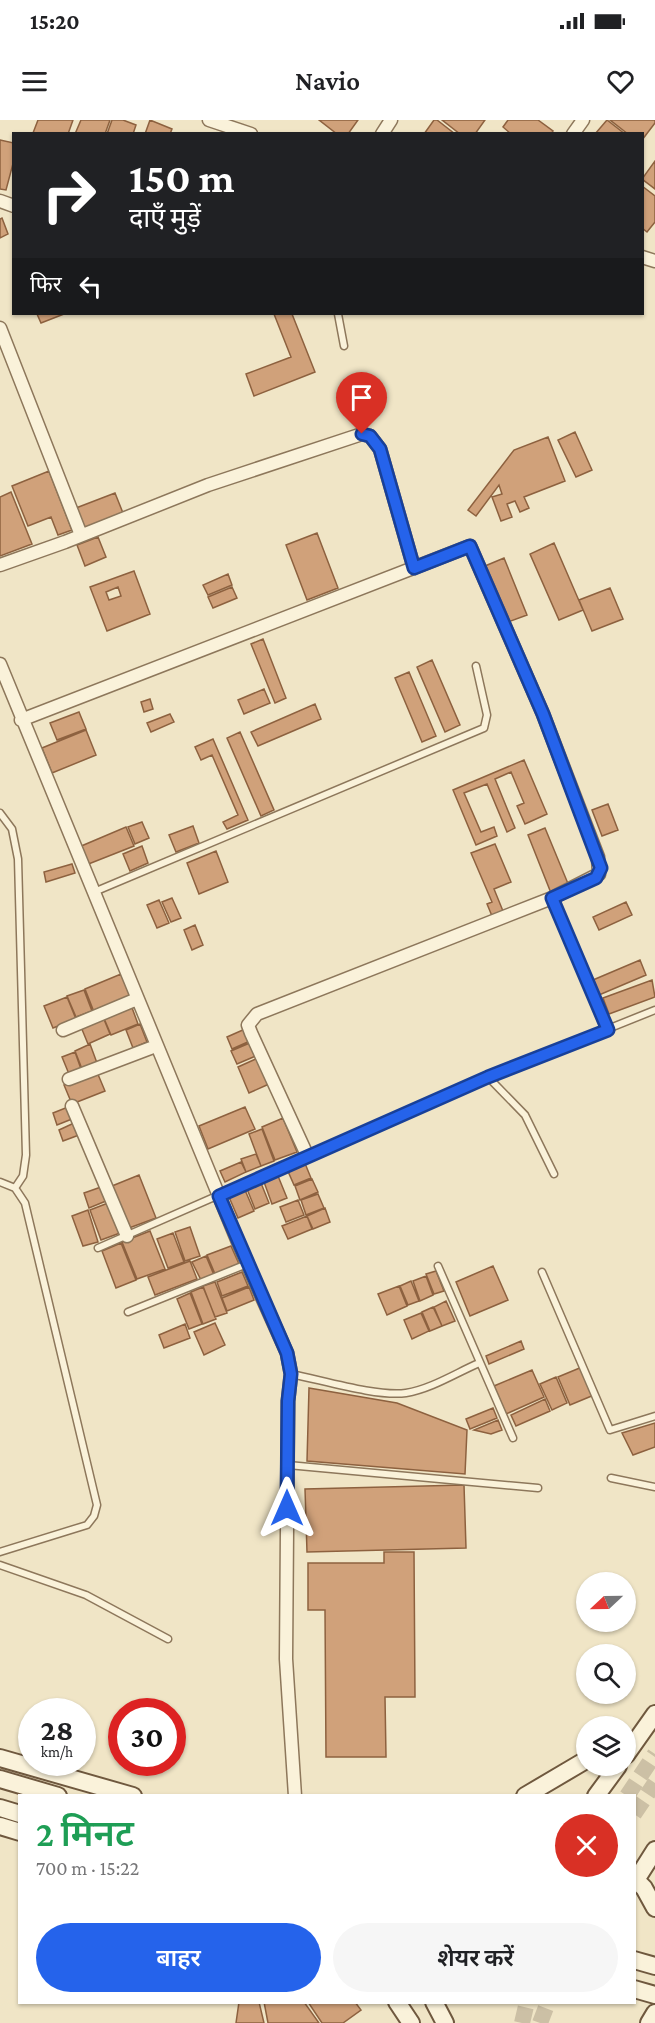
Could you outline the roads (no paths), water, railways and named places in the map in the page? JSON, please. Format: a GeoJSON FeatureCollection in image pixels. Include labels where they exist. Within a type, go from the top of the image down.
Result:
{"type":"FeatureCollection","features":[{"type":"Feature","properties":{"kind":"main road"},"geometry":{"type":"LineString","coordinates":[[636,1726],[655,1713]]}},
{"type":"Feature","properties":{"kind":"main road"},"geometry":{"type":"LineString","coordinates":[[636,1741],[655,1713]]}},
{"type":"Feature","properties":{"kind":"main road"},"geometry":{"type":"LineString","coordinates":[[0,1758],[126,1794]]}},
{"type":"Feature","properties":{"kind":"main road"},"geometry":{"type":"LineString","coordinates":[[528,1794],[576,1766]]}},
{"type":"Feature","properties":{"kind":"main road"},"geometry":{"type":"LineString","coordinates":[[597,1794],[611,1776]]}},
{"type":"Feature","properties":{"kind":"main road"},"geometry":{"type":"LineString","coordinates":[[0,1779],[51,1794]]}},
{"type":"Feature","properties":{"kind":"main road"},"geometry":{"type":"LineString","coordinates":[[0,1808],[18,1813]]}},
{"type":"Feature","properties":{"kind":"main road"},"geometry":{"type":"LineString","coordinates":[[0,1826],[18,1831]]}},
{"type":"Feature","properties":{"kind":"main road"},"geometry":{"type":"LineString","coordinates":[[636,1878],[655,1850]]}},
{"type":"Feature","properties":{"kind":"main road"},"geometry":{"type":"LineString","coordinates":[[636,1880],[655,1908]]}},
{"type":"Feature","properties":{"kind":"main road"},"geometry":{"type":"LineString","coordinates":[[636,1961],[655,1966]]}},
{"type":"Feature","properties":{"kind":"main road"},"geometry":{"type":"LineString","coordinates":[[636,1990],[655,1995]]}},
{"type":"Feature","properties":{"kind":"main road"},"geometry":{"type":"LineString","coordinates":[[399,2004],[411,2023]]}},
{"type":"Feature","properties":{"kind":"main road"},"geometry":{"type":"LineString","coordinates":[[436,2004],[445,2023]]}},
{"type":"Feature","properties":{"kind":"street"},"geometry":{"type":"LineString","coordinates":[[209,120],[245,132]]}},
{"type":"Feature","properties":{"kind":"street"},"geometry":{"type":"LineString","coordinates":[[0,328],[81,535]]}},
{"type":"Feature","properties":{"kind":"street"},"geometry":{"type":"LineString","coordinates":[[0,566],[208,485],[362,434],[370,436],[380,449],[414,568]]}},
{"type":"Feature","properties":{"kind":"street"},"geometry":{"type":"LineString","coordinates":[[21,720],[470,546],[543,714],[601,868],[596,878],[552,898],[257,1014],[250,1019],[248,1025],[251,1033],[307,1155]]}},
{"type":"Feature","properties":{"kind":"street"},"geometry":{"type":"LineString","coordinates":[[0,664],[156,1046],[247,1264],[287,1353],[291,1374],[287,1465],[286,1659],[295,1794]]}},
{"type":"Feature","properties":{"kind":"street"},"geometry":{"type":"LineString","coordinates":[[63,1030],[137,999]]}},
{"type":"Feature","properties":{"kind":"street"},"geometry":{"type":"LineString","coordinates":[[69,1079],[156,1046]]}},
{"type":"Feature","properties":{"kind":"street"},"geometry":{"type":"LineString","coordinates":[[72,1106],[127,1236]]}},
{"type":"Feature","properties":{"kind":"lane"},"geometry":{"type":"LineString","coordinates":[[338,315],[344,346]]}},
{"type":"Feature","properties":{"kind":"lane"},"geometry":{"type":"LineString","coordinates":[[94,892],[484,728],[487,715],[476,666]]}},
{"type":"Feature","properties":{"kind":"lane"},"geometry":{"type":"LineString","coordinates":[[0,813],[12,829],[18,859],[26,1155],[23,1176],[15,1188]]}},
{"type":"Feature","properties":{"kind":"lane"},"geometry":{"type":"LineString","coordinates":[[552,898],[608,1030]]}},
{"type":"Feature","properties":{"kind":"lane"},"geometry":{"type":"LineString","coordinates":[[98,1248],[488,1077],[655,1010]]}},
{"type":"Feature","properties":{"kind":"lane"},"geometry":{"type":"LineString","coordinates":[[488,1077],[525,1115],[554,1174]]}},
{"type":"Feature","properties":{"kind":"lane"},"geometry":{"type":"LineString","coordinates":[[0,1182],[15,1188],[25,1203],[97,1505],[94,1516],[87,1525],[0,1552]]}},
{"type":"Feature","properties":{"kind":"lane"},"geometry":{"type":"LineString","coordinates":[[128,1312],[247,1264]]}},
{"type":"Feature","properties":{"kind":"lane"},"geometry":{"type":"LineString","coordinates":[[438,1266],[513,1438]]}},
{"type":"Feature","properties":{"kind":"lane"},"geometry":{"type":"LineString","coordinates":[[542,1272],[610,1430],[655,1416]]}},
{"type":"Feature","properties":{"kind":"lane"},"geometry":{"type":"LineString","coordinates":[[291,1374],[386,1393],[405,1393],[422,1389],[479,1363]]}},
{"type":"Feature","properties":{"kind":"lane"},"geometry":{"type":"LineString","coordinates":[[287,1465],[538,1488]]}},
{"type":"Feature","properties":{"kind":"lane"},"geometry":{"type":"LineString","coordinates":[[611,1478],[655,1487]]}},
{"type":"Feature","properties":{"kind":"lane"},"geometry":{"type":"LineString","coordinates":[[0,1565],[86,1596],[168,1639]]}},
{"type":"Feature","properties":{"kind":"tunnel"},"geometry":{"type":"LineString","coordinates":[[628,1794],[655,1754]]}},
{"type":"Feature","properties":{"kind":"tunnel"},"geometry":{"type":"LineString","coordinates":[[636,1811],[655,1783]]}},
{"type":"Feature","properties":{"kind":"tunnel"},"geometry":{"type":"LineString","coordinates":[[522,2023],[527,2004]]}},
{"type":"Feature","properties":{"kind":"tunnel"},"geometry":{"type":"LineString","coordinates":[[540,2023],[547,2004]]}}]}
